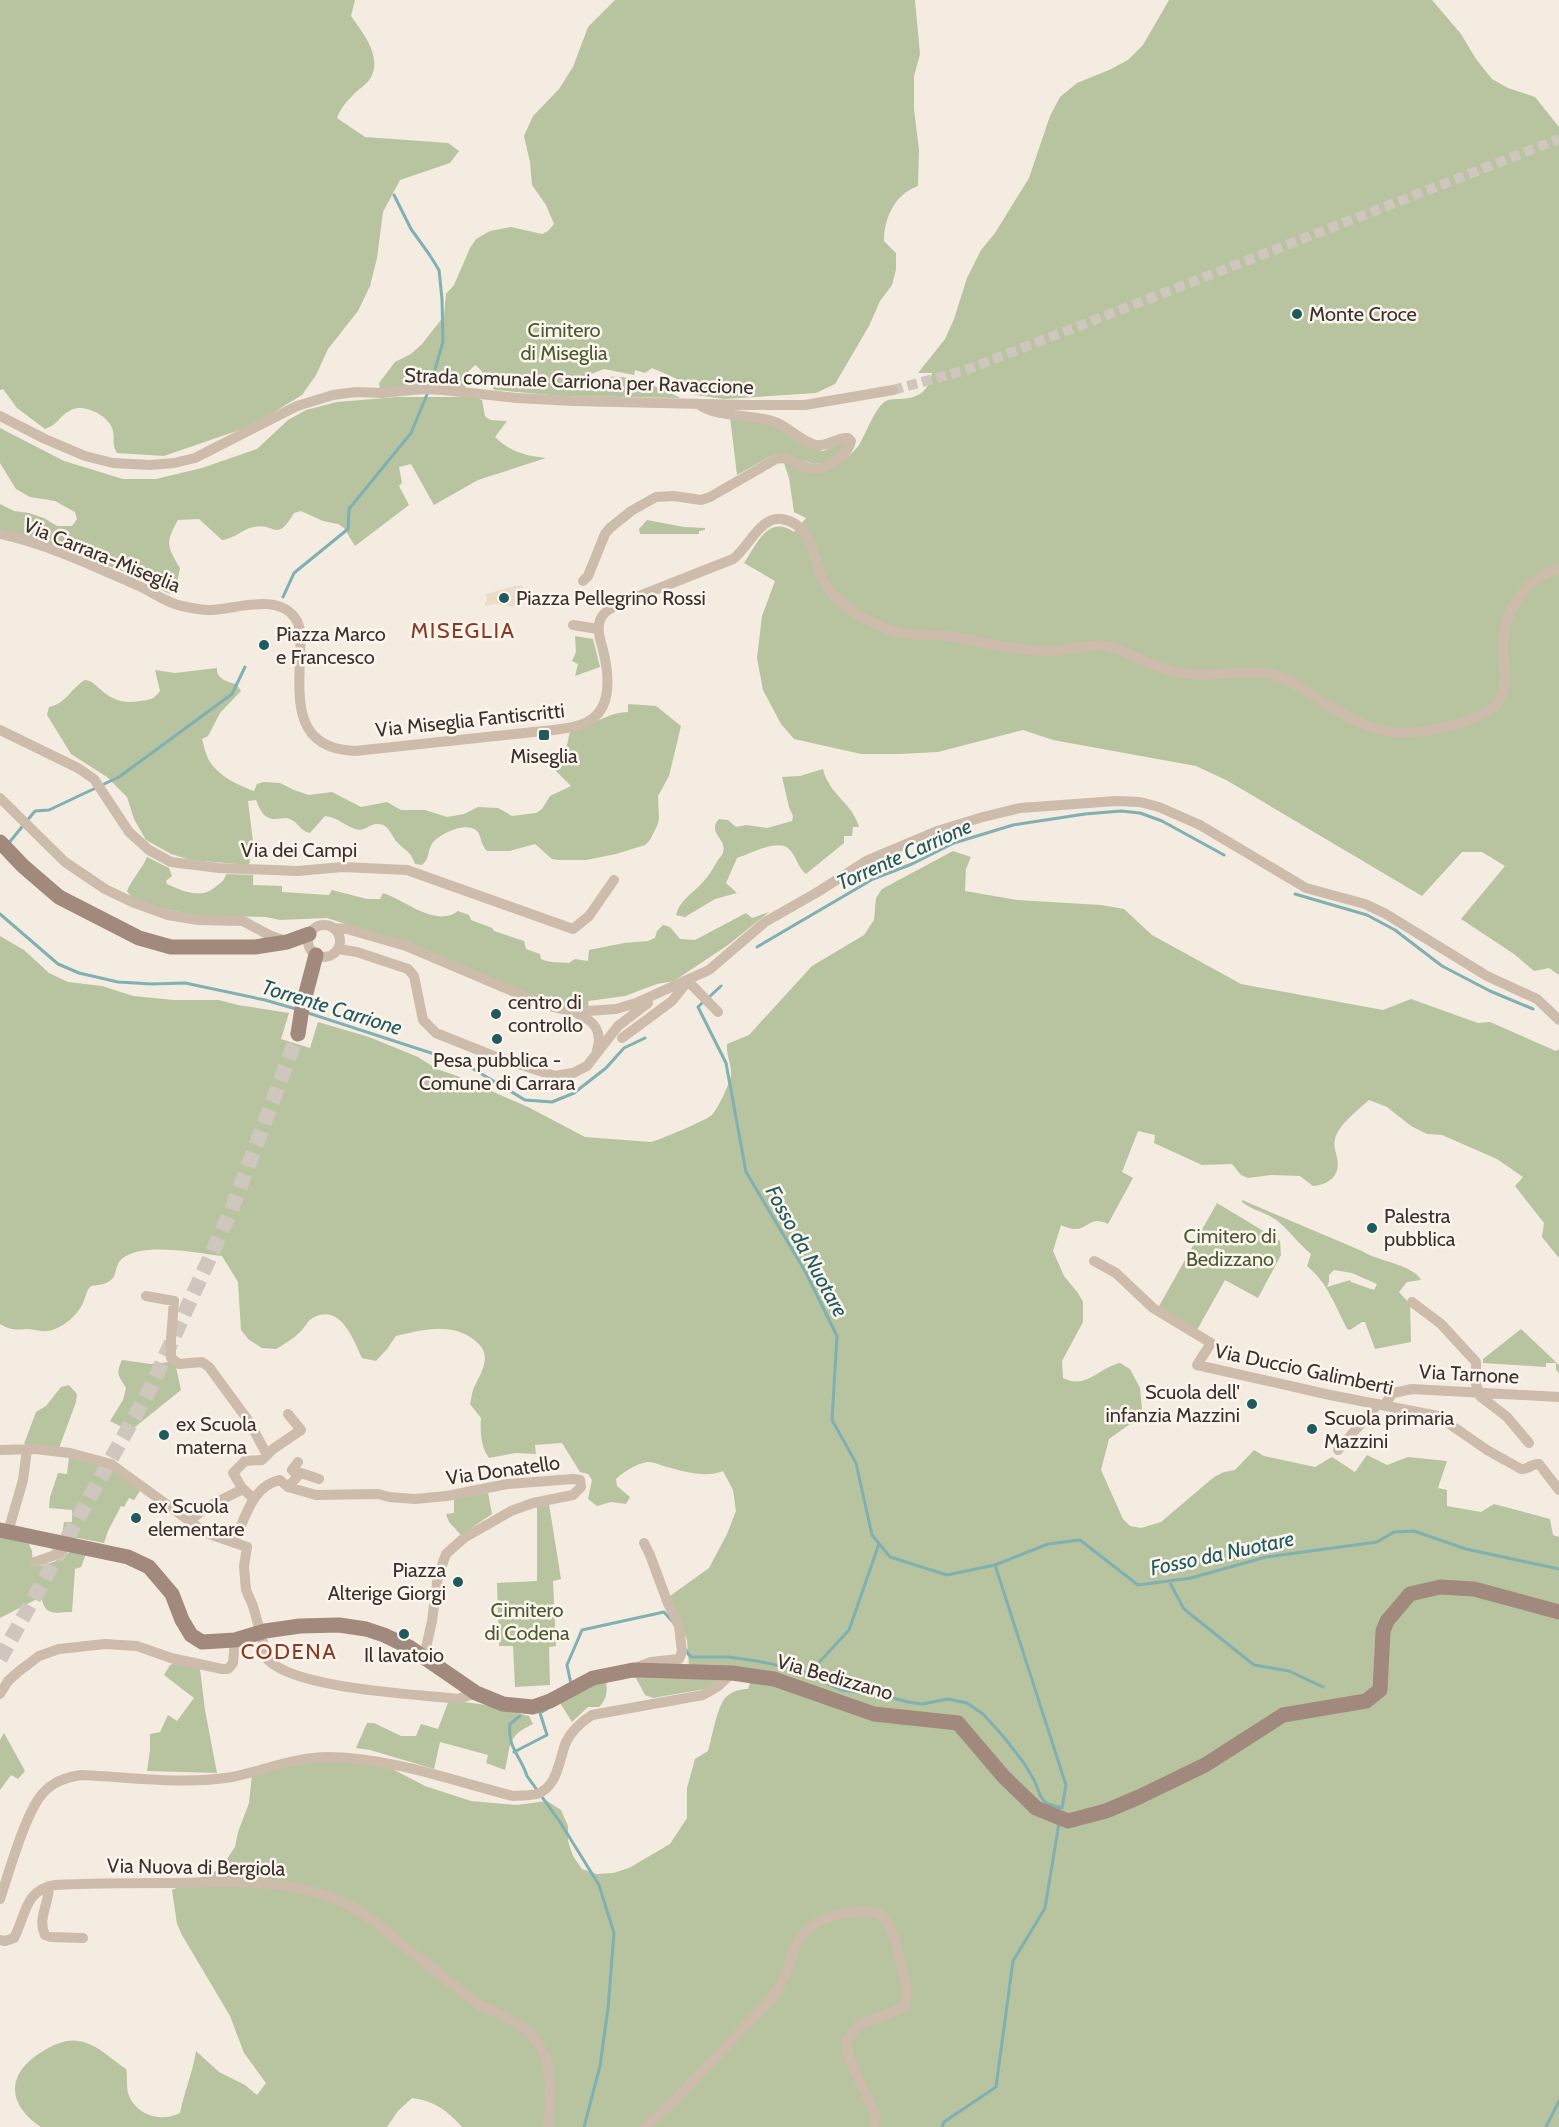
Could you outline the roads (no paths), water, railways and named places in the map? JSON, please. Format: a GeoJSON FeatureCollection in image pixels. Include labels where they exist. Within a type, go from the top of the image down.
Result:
{"type":"FeatureCollection","features":[{"type":"Feature","properties":{"kind":"street","name":"Strada comunale Carriona per Ravaccione"},"geometry":{"type":"LineString","coordinates":[[0,416],[45,439],[86,456],[113,463],[150,465],[195,458],[297,406],[333,395],[356,392],[382,393],[423,389],[508,398],[573,401],[805,405],[893,390]]}},
{"type":"Feature","properties":{"kind":"street"},"geometry":{"type":"LineString","coordinates":[[583,581],[588,576],[596,553],[610,528],[631,511],[656,497],[704,499],[721,492],[776,459],[782,457],[800,467],[814,469],[830,465],[850,448],[851,441],[848,438],[842,437],[823,445],[814,445],[775,422],[744,415],[709,411],[696,403]]}},
{"type":"Feature","properties":{"kind":"street"},"geometry":{"type":"LineString","coordinates":[[571,622],[600,622],[619,604],[733,559],[743,552],[759,528],[766,522],[781,519],[792,522],[802,529],[810,542],[824,583],[839,600],[865,618],[900,633],[948,636],[1050,651],[1098,645],[1110,646],[1172,672],[1193,675],[1252,672],[1274,675],[1293,682],[1360,723],[1393,732],[1412,731],[1451,726],[1489,711],[1500,701],[1505,689],[1503,642],[1506,624],[1525,591],[1537,579],[1559,569]]}},
{"type":"Feature","properties":{"kind":"street","name":"Via Carrara-Miseglia"},"geometry":{"type":"LineString","coordinates":[[0,534],[53,551],[177,605],[209,610],[276,604],[294,616]]}},
{"type":"Feature","properties":{"kind":"street","name":"Via Miseglia Fantiscritti"},"geometry":{"type":"LineString","coordinates":[[294,616],[300,637],[300,710],[305,724],[313,736],[326,746],[355,751],[569,728],[586,723],[595,718],[607,696],[607,674],[600,622]]}},
{"type":"Feature","properties":{"kind":"street","name":"Via dei Campi"},"geometry":{"type":"LineString","coordinates":[[0,730],[78,768],[94,779],[129,832],[149,850],[171,862],[219,868],[297,871],[343,867],[408,870],[573,929],[589,916],[614,880]]}},
{"type":"Feature","properties":{"kind":"street"},"geometry":{"type":"LineString","coordinates":[[0,798],[65,862],[105,889],[141,906],[168,915],[198,920],[243,921],[287,942],[357,952],[408,969],[414,976],[423,1020],[427,1027],[445,1038],[555,1076],[579,1071],[594,1059],[618,1026],[667,988]]}},
{"type":"Feature","properties":{"kind":"street"},"geometry":{"type":"LineString","coordinates":[[574,1012],[616,1009],[688,981],[709,970],[765,922],[807,899],[868,860],[937,831],[1020,808],[1116,801],[1140,802],[1178,814],[1306,888],[1365,904],[1386,914],[1486,976],[1537,999],[1559,1020]]}},
{"type":"Feature","properties":{"kind":"street"},"geometry":{"type":"LineString","coordinates":[[0,842],[23,866],[59,897],[139,938],[171,947],[255,947],[287,942]]}},
{"type":"Feature","properties":{"kind":"street"},"geometry":{"type":"LineString","coordinates":[[300,1029],[310,1010],[320,948],[320,925],[347,929],[406,946],[545,1005],[574,1012],[589,1019],[600,1034],[594,1059]]}},
{"type":"Feature","properties":{"kind":"street"},"geometry":{"type":"LineString","coordinates":[[320,948],[340,935],[334,928]]}},
{"type":"Feature","properties":{"kind":"street"},"geometry":{"type":"LineString","coordinates":[[688,981],[718,1012]]}},
{"type":"Feature","properties":{"kind":"street"},"geometry":{"type":"LineString","coordinates":[[622,1038],[672,1001],[688,981]]}},
{"type":"Feature","properties":{"kind":"street","name":"Via Duccio Galimberti"},"geometry":{"type":"LineString","coordinates":[[1094,1261],[1116,1273],[1153,1308],[1210,1343],[1197,1365],[1438,1416],[1486,1450],[1521,1469],[1541,1462],[1559,1490]]}},
{"type":"Feature","properties":{"kind":"street"},"geometry":{"type":"LineString","coordinates":[[146,1296],[174,1301],[171,1358],[179,1364],[202,1362],[210,1367],[250,1423],[267,1455]]}},
{"type":"Feature","properties":{"kind":"street"},"geometry":{"type":"LineString","coordinates":[[1412,1302],[1441,1324],[1476,1362],[1476,1384],[1482,1399],[1507,1417],[1529,1443]]}},
{"type":"Feature","properties":{"kind":"street","name":"Via Tarnone"},"geometry":{"type":"LineString","coordinates":[[1338,1450],[1393,1393],[1412,1389],[1559,1397]]}},
{"type":"Feature","properties":{"kind":"street"},"geometry":{"type":"LineString","coordinates":[[254,1499],[243,1489],[233,1473],[245,1461],[262,1460],[301,1430],[288,1414]]}},
{"type":"Feature","properties":{"kind":"street"},"geometry":{"type":"LineString","coordinates":[[0,1450],[27,1449],[70,1453],[111,1464],[189,1522],[212,1536],[247,1547],[244,1566],[246,1590],[263,1631],[268,1660],[274,1666],[313,1680],[340,1686],[458,1699],[476,1693]]}},
{"type":"Feature","properties":{"kind":"street"},"geometry":{"type":"LineString","coordinates":[[27,1449],[23,1480],[4,1531],[68,1543]]}},
{"type":"Feature","properties":{"kind":"street"},"geometry":{"type":"LineString","coordinates":[[298,1462],[292,1470],[298,1476]]}},
{"type":"Feature","properties":{"kind":"street"},"geometry":{"type":"LineString","coordinates":[[234,1543],[254,1499],[272,1482],[280,1480],[288,1487],[301,1473],[320,1479]]}},
{"type":"Feature","properties":{"kind":"street","name":"Via Donatello"},"geometry":{"type":"LineString","coordinates":[[288,1487],[328,1496],[353,1493],[415,1499],[447,1496],[507,1484],[580,1480],[581,1487],[573,1495],[533,1503],[511,1511],[464,1538],[446,1554],[438,1576],[424,1657]]}},
{"type":"Feature","properties":{"kind":"street"},"geometry":{"type":"LineString","coordinates":[[189,1522],[204,1508],[243,1489]]}},
{"type":"Feature","properties":{"kind":"street"},"geometry":{"type":"LineString","coordinates":[[35,1562],[58,1554],[68,1543]]}},
{"type":"Feature","properties":{"kind":"street","name":"Via Bedizzano"},"geometry":{"type":"LineString","coordinates":[[68,1543],[128,1557],[149,1567],[163,1581],[182,1620],[196,1640],[202,1642],[235,1640],[263,1631],[323,1625],[366,1629],[384,1635],[424,1657],[476,1693],[503,1704],[533,1707],[550,1701],[593,1678],[633,1670],[732,1673],[774,1680],[874,1714],[958,1723],[1004,1777],[1036,1808],[1068,1821],[1106,1811],[1205,1765],[1283,1715],[1366,1701],[1380,1690],[1383,1631],[1387,1621],[1410,1594],[1440,1587],[1474,1589],[1559,1612]]}},
{"type":"Feature","properties":{"kind":"street"},"geometry":{"type":"LineString","coordinates":[[633,1670],[651,1662],[679,1659],[682,1652],[679,1626],[644,1543]]}},
{"type":"Feature","properties":{"kind":"street"},"geometry":{"type":"LineString","coordinates":[[0,1694],[18,1672],[39,1656],[59,1649],[105,1644],[137,1647],[171,1658],[228,1669],[232,1663],[235,1640]]}},
{"type":"Feature","properties":{"kind":"street"},"geometry":{"type":"LineString","coordinates":[[0,1899],[11,1864],[37,1799],[50,1786],[68,1777],[81,1774],[200,1781],[327,1757],[364,1758],[513,1796],[529,1795],[541,1792],[550,1786],[567,1742],[580,1722],[592,1715],[704,1695],[732,1673]]}},
{"type":"Feature","properties":{"kind":"street","name":"Via Nuova di Bergiola"},"geometry":{"type":"LineString","coordinates":[[49,1886],[253,1882],[290,1885],[329,1897],[364,1914],[477,2004],[516,2022],[534,2037],[546,2057],[550,2074],[551,2096],[548,2127]]}},
{"type":"Feature","properties":{"kind":"street"},"geometry":{"type":"LineString","coordinates":[[0,1940],[14,1938],[32,1898],[41,1888],[49,1886],[49,1899],[41,1926],[45,1935],[83,1938]]}},
{"type":"Feature","properties":{"kind":"street"},"geometry":{"type":"LineString","coordinates":[[645,2127],[673,2102],[772,1998],[784,1977],[794,1945],[814,1924],[836,1915],[862,1912],[880,1915],[886,1920],[891,1929],[906,1990],[903,2008],[859,2025],[846,2041],[849,2058],[875,2114],[874,2127]]}},
{"type":"Feature","properties":{"kind":"waterway"},"geometry":{"type":"LineString","coordinates":[[394,195],[411,229],[439,270],[443,342],[430,386]]}},
{"type":"Feature","properties":{"kind":"waterway"},"geometry":{"type":"LineString","coordinates":[[283,597],[294,573],[348,529],[349,509],[411,433],[428,392]]}},
{"type":"Feature","properties":{"kind":"waterway"},"geometry":{"type":"LineString","coordinates":[[8,844],[35,811],[49,810],[119,777],[232,694],[245,667]]}},
{"type":"Feature","properties":{"kind":"waterway","name":"Torrente Carrione"},"geometry":{"type":"LineString","coordinates":[[757,947],[873,879],[912,864],[954,843],[1013,825],[1085,814],[1121,811],[1140,813],[1162,821],[1224,855]]}},
{"type":"Feature","properties":{"kind":"waterway","name":"Torrente Carrione"},"geometry":{"type":"LineString","coordinates":[[1295,894],[1367,915],[1395,930],[1442,966],[1490,991],[1533,1009]]}},
{"type":"Feature","properties":{"kind":"waterway","name":"Torrente Carrione"},"geometry":{"type":"LineString","coordinates":[[0,914],[58,964],[79,973],[118,982],[185,983],[296,1009]]}},
{"type":"Feature","properties":{"kind":"waterway","name":"Torrente Carrione"},"geometry":{"type":"LineString","coordinates":[[708,998],[721,986]]}},
{"type":"Feature","properties":{"kind":"waterway","name":"Fosso da Nuotare"},"geometry":{"type":"LineString","coordinates":[[703,1002],[698,1007],[726,1063],[746,1172],[805,1271],[837,1336],[832,1420],[856,1463],[872,1535],[890,1557],[947,1575],[995,1565],[1048,1544],[1080,1540],[1138,1585],[1191,1578],[1266,1557],[1377,1542],[1394,1532],[1414,1531],[1466,1549],[1559,1569]]}},
{"type":"Feature","properties":{"kind":"waterway","name":"Torrente Carrione"},"geometry":{"type":"LineString","coordinates":[[305,1012],[465,1064],[525,1100],[552,1102],[574,1093],[606,1068],[624,1048],[645,1038]]}},
{"type":"Feature","properties":{"kind":"waterway"},"geometry":{"type":"LineString","coordinates":[[812,1670],[849,1630],[879,1544]]}},
{"type":"Feature","properties":{"kind":"waterway"},"geometry":{"type":"LineString","coordinates":[[995,1565],[1066,1785],[1062,1808]]}},
{"type":"Feature","properties":{"kind":"waterway"},"geometry":{"type":"LineString","coordinates":[[1169,1581],[1184,1609],[1254,1665],[1289,1671],[1323,1687]]}},
{"type":"Feature","properties":{"kind":"waterway"},"geometry":{"type":"LineString","coordinates":[[571,1684],[567,1665],[582,1630],[664,1612],[672,1621]]}},
{"type":"Feature","properties":{"kind":"waterway"},"geometry":{"type":"LineString","coordinates":[[686,1650],[692,1657],[728,1657],[799,1670],[841,1690],[922,1704],[948,1699],[967,1703],[983,1714],[1003,1736],[1024,1763],[1041,1797],[1047,1804],[1062,1808]]}},
{"type":"Feature","properties":{"kind":"waterway"},"geometry":{"type":"LineString","coordinates":[[514,1752],[547,1735],[540,1713],[547,1709]]}},
{"type":"Feature","properties":{"kind":"waterway"},"geometry":{"type":"LineString","coordinates":[[520,1716],[510,1724],[512,1746],[527,1776],[560,1822],[599,1885],[614,1933],[608,2008],[600,2066],[584,2127]]}},
{"type":"Feature","properties":{"kind":"waterway"},"geometry":{"type":"LineString","coordinates":[[942,2127],[944,2122],[996,2087],[1013,1961],[1045,1908],[1059,1823]]}},
{"type":"Feature","properties":{"kind":"waterway"},"geometry":{"type":"LineString","coordinates":[[1546,2127],[1559,2101]]}},
{"type":"Feature","properties":{"kind":"tunnel"},"geometry":{"type":"LineString","coordinates":[[893,390],[966,370],[1559,139]]}},
{"type":"Feature","properties":{"kind":"tunnel"},"geometry":{"type":"LineString","coordinates":[[0,1659],[151,1387],[231,1211],[298,1034]]}},
{"type":"Feature","properties":{"kind":"place","name":"Monte Croce"},"geometry":{"type":"Point","coordinates":[1297,314]}},
{"type":"Feature","properties":{"kind":"place","name":"Piazza Pellegrino Rossi"},"geometry":{"type":"Point","coordinates":[504,598]}},
{"type":"Feature","properties":{"kind":"place","name":"Piazza Marco e Francesco"},"geometry":{"type":"Point","coordinates":[264,645]}},
{"type":"Feature","properties":{"kind":"place","name":"Miseglia"},"geometry":{"type":"Point","coordinates":[544,735]}},
{"type":"Feature","properties":{"kind":"place","name":"centro di controllo"},"geometry":{"type":"Point","coordinates":[496,1014]}},
{"type":"Feature","properties":{"kind":"place","name":"Pesa pubblica - Comune di Carrara"},"geometry":{"type":"Point","coordinates":[497,1039]}},
{"type":"Feature","properties":{"kind":"place","name":"Palestra pubblica"},"geometry":{"type":"Point","coordinates":[1372,1228]}},
{"type":"Feature","properties":{"kind":"place","name":"Scuola dell' infanzia Mazzini"},"geometry":{"type":"Point","coordinates":[1252,1404]}},
{"type":"Feature","properties":{"kind":"place","name":"Scuola primaria Mazzini"},"geometry":{"type":"Point","coordinates":[1312,1429]}},
{"type":"Feature","properties":{"kind":"place","name":"ex Scuola materna"},"geometry":{"type":"Point","coordinates":[164,1435]}},
{"type":"Feature","properties":{"kind":"place","name":"ex Scuola elementare"},"geometry":{"type":"Point","coordinates":[136,1518]}},
{"type":"Feature","properties":{"kind":"place","name":"Piazza Alterige Giorgi"},"geometry":{"type":"Point","coordinates":[458,1582]}},
{"type":"Feature","properties":{"kind":"place","name":"Il lavatoio"},"geometry":{"type":"Point","coordinates":[404,1634]}},
{"type":"Feature","properties":{"kind":"district","name":"MISEGLIA"},"geometry":{"type":"Point","coordinates":[463,630]}},
{"type":"Feature","properties":{"kind":"district","name":"CODENA"},"geometry":{"type":"Point","coordinates":[289,1651]}},
{"type":"Feature","properties":{"kind":"park label","name":"Cimitero di Miseglia"},"geometry":{"type":"Point","coordinates":[564,342]}},
{"type":"Feature","properties":{"kind":"park label","name":"Cimitero di Bedizzano"},"geometry":{"type":"Point","coordinates":[1230,1248]}},
{"type":"Feature","properties":{"kind":"park label","name":"Cimitero di Codena"},"geometry":{"type":"Point","coordinates":[527,1622]}}]}
